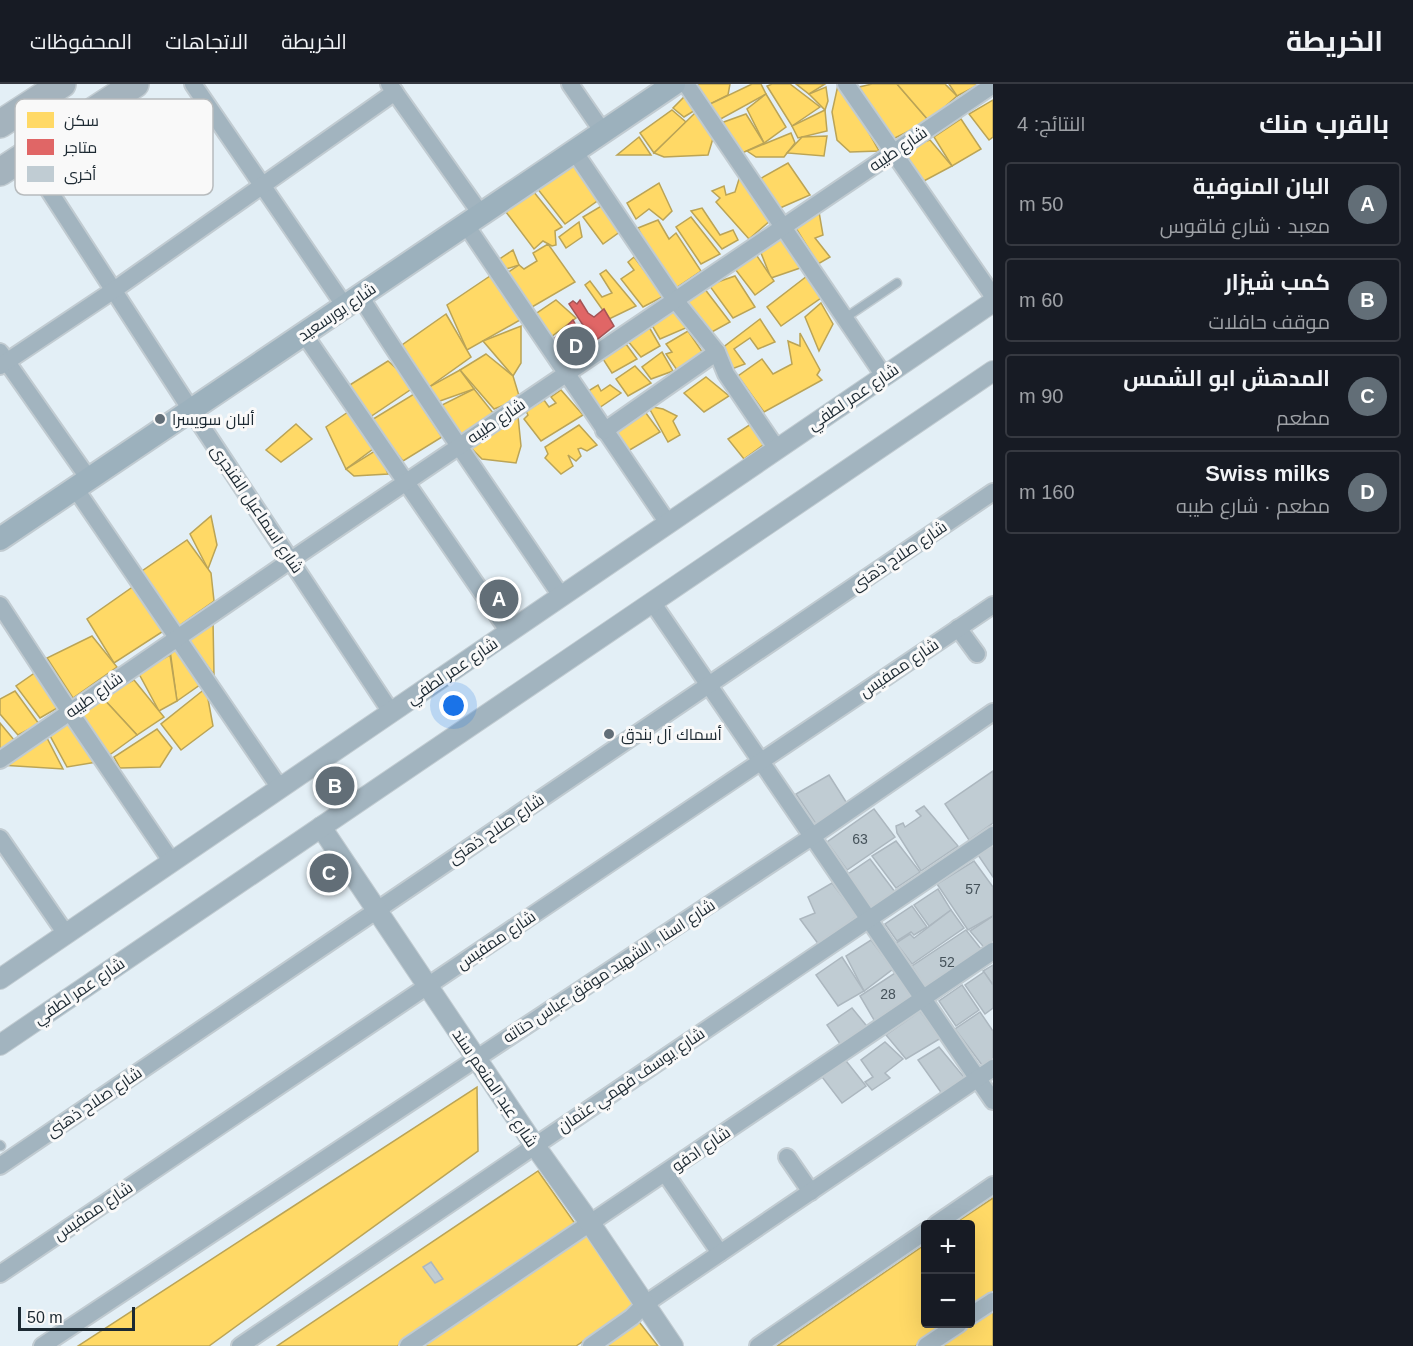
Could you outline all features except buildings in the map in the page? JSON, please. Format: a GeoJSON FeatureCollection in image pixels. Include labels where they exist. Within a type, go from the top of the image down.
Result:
{"type":"FeatureCollection","features":[{"type":"Feature","properties":{"kind":"highway"},"geometry":{"type":"LineString","coordinates":[[39,99],[62,84]]}},
{"type":"Feature","properties":{"kind":"highway"},"geometry":{"type":"LineString","coordinates":[[112,99],[135,84]]}},
{"type":"Feature","properties":{"kind":"highway"},"geometry":{"type":"LineString","coordinates":[[0,124],[15,114]]}},
{"type":"Feature","properties":{"kind":"highway"},"geometry":{"type":"LineString","coordinates":[[0,172],[15,162]]}},
{"type":"Feature","properties":{"kind":"main road","name":"شارع بورسعيد"},"geometry":{"type":"LineString","coordinates":[[0,539],[674,84]]}},
{"type":"Feature","properties":{"kind":"street"},"geometry":{"type":"LineString","coordinates":[[193,84],[203,99]]}},
{"type":"Feature","properties":{"kind":"street"},"geometry":{"type":"LineString","coordinates":[[570,84],[603,132]]}},
{"type":"Feature","properties":{"kind":"street"},"geometry":{"type":"LineString","coordinates":[[686,84],[884,376]]}},
{"type":"Feature","properties":{"kind":"street"},"geometry":{"type":"LineString","coordinates":[[846,84],[993,296]]}},
{"type":"Feature","properties":{"kind":"street","name":"شارع طيبه"},"geometry":{"type":"LineString","coordinates":[[0,760],[291,560],[993,85]]}},
{"type":"Feature","properties":{"kind":"street"},"geometry":{"type":"LineString","coordinates":[[280,788],[178,638],[2,360],[114,290],[262,185],[391,86],[566,374],[668,523]]}},
{"type":"Feature","properties":{"kind":"street"},"geometry":{"type":"LineString","coordinates":[[213,113],[262,185],[417,386],[561,596]]}},
{"type":"Feature","properties":{"kind":"street"},"geometry":{"type":"LineString","coordinates":[[574,151],[675,300],[717,352],[726,374],[777,449]]}},
{"type":"Feature","properties":{"kind":"street","name":"شارع اسماعيل الفنجرى"},"geometry":{"type":"LineString","coordinates":[[52,195],[391,712]]}},
{"type":"Feature","properties":{"kind":"street","name":"شارع عمر لطفي"},"geometry":{"type":"LineString","coordinates":[[0,979],[993,302]]}},
{"type":"Feature","properties":{"kind":"street"},"geometry":{"type":"LineString","coordinates":[[304,334],[508,632]]}},
{"type":"Feature","properties":{"kind":"street"},"geometry":{"type":"LineString","coordinates":[[604,431],[717,352]]}},
{"type":"Feature","properties":{"kind":"street","name":"شارع عمر لطفي"},"geometry":{"type":"LineString","coordinates":[[0,1045],[993,371]]}},
{"type":"Feature","properties":{"kind":"street","name":"شارع صلاح ذهنى"},"geometry":{"type":"LineString","coordinates":[[0,1166],[993,492]]}},
{"type":"Feature","properties":{"kind":"street"},"geometry":{"type":"LineString","coordinates":[[652,602],[993,1101]]}},
{"type":"Feature","properties":{"kind":"street"},"geometry":{"type":"LineString","coordinates":[[0,605],[172,862]]}},
{"type":"Feature","properties":{"kind":"street","name":"شارع ممفيس"},"geometry":{"type":"LineString","coordinates":[[0,1274],[993,605]]}},
{"type":"Feature","properties":{"kind":"street"},"geometry":{"type":"LineString","coordinates":[[958,628],[977,654]]}},
{"type":"Feature","properties":{"kind":"street","name":"شارع اسنا , الشهيد موفق عباس حتاته"},"geometry":{"type":"LineString","coordinates":[[42,1346],[813,836],[993,712]]}},
{"type":"Feature","properties":{"kind":"street","name":"شارع عبد المنعم سند"},"geometry":{"type":"LineString","coordinates":[[321,827],[535,1146],[674,1346]]}},
{"type":"Feature","properties":{"kind":"street","name":"شارع يوسف فهمي عثمان"},"geometry":{"type":"LineString","coordinates":[[240,1346],[993,835]]}},
{"type":"Feature","properties":{"kind":"street"},"geometry":{"type":"LineString","coordinates":[[0,838],[66,934]]}},
{"type":"Feature","properties":{"kind":"street","name":"شارع ادفو"},"geometry":{"type":"LineString","coordinates":[[408,1346],[993,951]]}},
{"type":"Feature","properties":{"kind":"street"},"geometry":{"type":"LineString","coordinates":[[591,1346],[632,1317],[645,1304],[993,1068]]}},
{"type":"Feature","properties":{"kind":"street"},"geometry":{"type":"LineString","coordinates":[[787,1157],[811,1192]]}},
{"type":"Feature","properties":{"kind":"street"},"geometry":{"type":"LineString","coordinates":[[664,1173],[720,1253]]}},
{"type":"Feature","properties":{"kind":"street"},"geometry":{"type":"LineString","coordinates":[[942,1220],[993,1185]]}},
{"type":"Feature","properties":{"kind":"street"},"geometry":{"type":"LineString","coordinates":[[758,1346],[921,1234]]}},
{"type":"Feature","properties":{"kind":"street"},"geometry":{"type":"LineString","coordinates":[[975,1313],[993,1301]]}},
{"type":"Feature","properties":{"kind":"street"},"geometry":{"type":"LineString","coordinates":[[926,1346],[952,1328]]}},
{"type":"Feature","properties":{"kind":"lane"},"geometry":{"type":"LineString","coordinates":[[845,318],[897,283]]}},
{"type":"Feature","properties":{"kind":"place","name":"Swiss milks"},"geometry":{"type":"Point","coordinates":[576,346]}},
{"type":"Feature","properties":{"kind":"place","name":"ألبان سويسرا"},"geometry":{"type":"Point","coordinates":[160,419]}},
{"type":"Feature","properties":{"kind":"place","name":"البان المنوفية"},"geometry":{"type":"Point","coordinates":[499,599]}},
{"type":"Feature","properties":{"kind":"place","name":"أسماك آل بندق"},"geometry":{"type":"Point","coordinates":[609,734]}},
{"type":"Feature","properties":{"kind":"place","name":"كمب شيزار"},"geometry":{"type":"Point","coordinates":[335,786]}},
{"type":"Feature","properties":{"kind":"place","name":"المدهش ابو الشمس"},"geometry":{"type":"Point","coordinates":[329,873]}}]}
